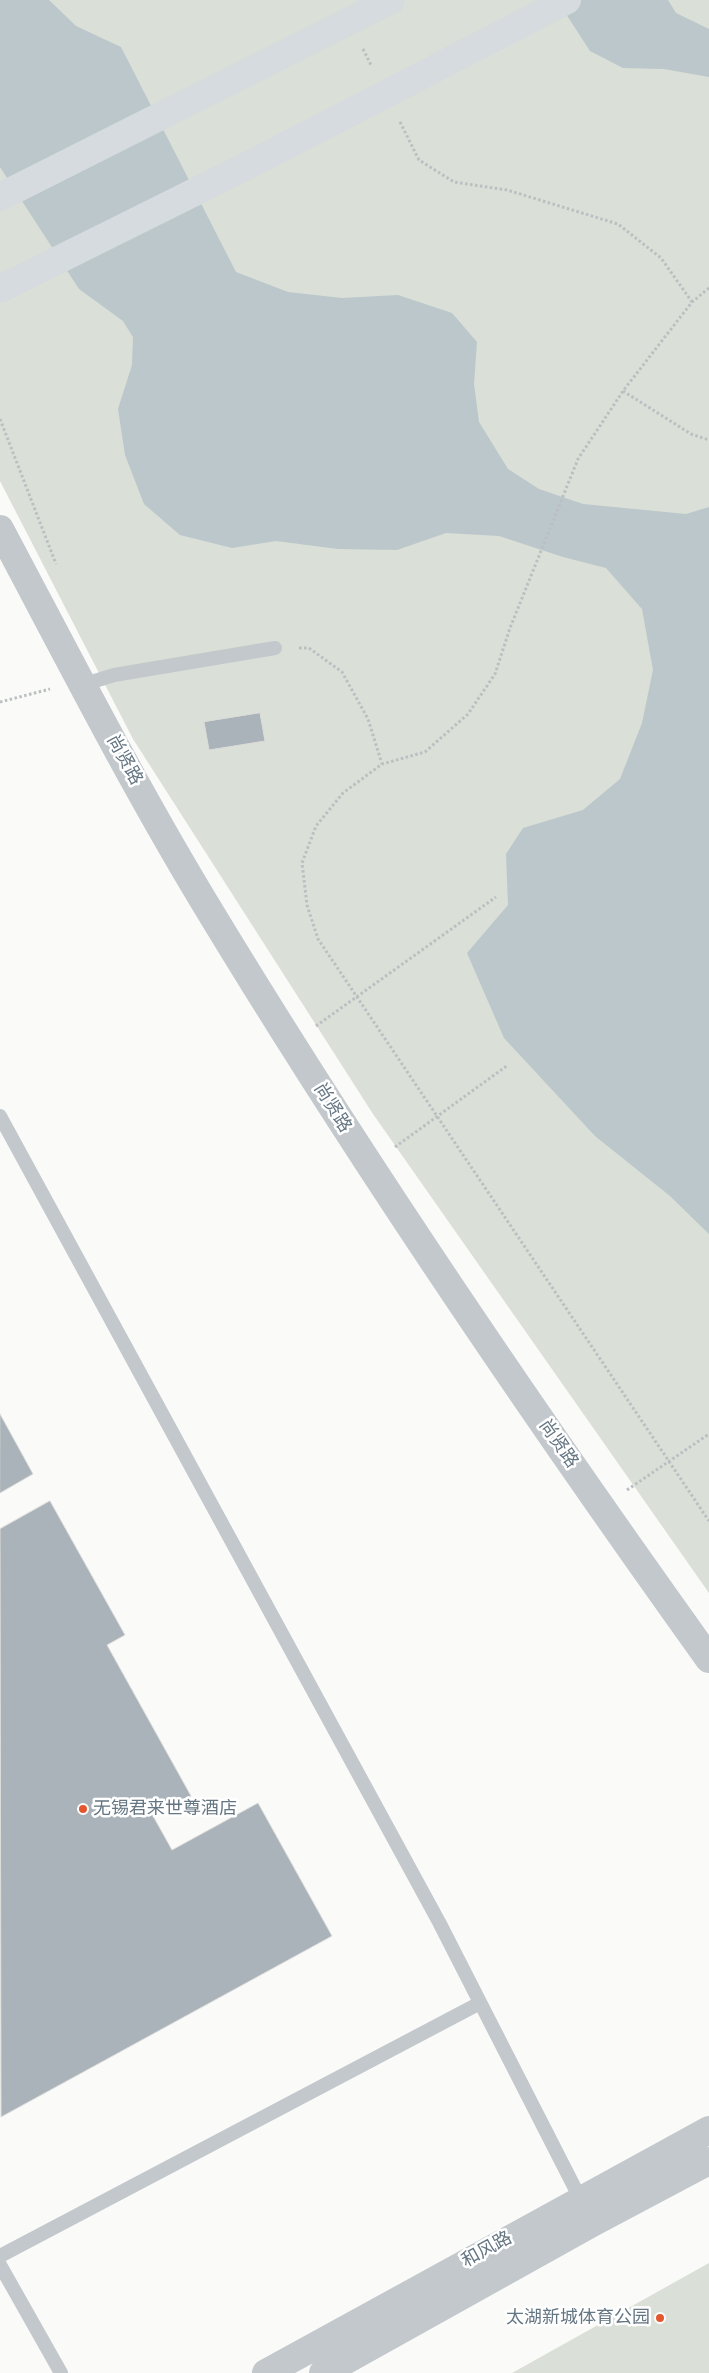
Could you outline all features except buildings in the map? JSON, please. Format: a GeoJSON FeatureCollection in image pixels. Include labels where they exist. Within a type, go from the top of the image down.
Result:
{"type":"FeatureCollection","features":[{"type":"Feature","properties":{"kind":"main road"},"geometry":{"type":"LineString","coordinates":[[0,197],[390,0]]}},
{"type":"Feature","properties":{"kind":"main road"},"geometry":{"type":"LineString","coordinates":[[0,289],[245,167],[566,0]]}},
{"type":"Feature","properties":{"kind":"street","name":"尚贤路"},"geometry":{"type":"LineString","coordinates":[[0,529],[80,685],[194,898],[335,1127],[551,1444],[709,1669]]}},
{"type":"Feature","properties":{"kind":"street","name":"尚贤路"},"geometry":{"type":"LineString","coordinates":[[0,542],[201,897],[292,1044],[370,1166],[602,1507],[709,1658]]}},
{"type":"Feature","properties":{"kind":"street","name":"和风路"},"geometry":{"type":"LineString","coordinates":[[266,2373],[580,2198],[709,2130]]}},
{"type":"Feature","properties":{"kind":"street","name":"和风路"},"geometry":{"type":"LineString","coordinates":[[323,2373],[592,2223],[709,2161]]}},
{"type":"Feature","properties":{"kind":"lane"},"geometry":{"type":"LineString","coordinates":[[80,685],[114,675],[276,648]]}},
{"type":"Feature","properties":{"kind":"lane"},"geometry":{"type":"LineString","coordinates":[[0,1116],[439,1922],[592,2223]]}},
{"type":"Feature","properties":{"kind":"lane"},"geometry":{"type":"LineString","coordinates":[[0,2256],[480,2003]]}},
{"type":"Feature","properties":{"kind":"lane"},"geometry":{"type":"LineString","coordinates":[[0,2265],[61,2373]]}},
{"type":"Feature","properties":{"kind":"path"},"geometry":{"type":"LineString","coordinates":[[361,45],[374,71]]}},
{"type":"Feature","properties":{"kind":"path"},"geometry":{"type":"LineString","coordinates":[[397,116],[419,160],[454,182],[507,190],[618,224],[661,258],[692,302]]}},
{"type":"Feature","properties":{"kind":"path"},"geometry":{"type":"LineString","coordinates":[[709,288],[692,302],[623,391],[578,459],[510,628],[494,674],[468,714],[425,752],[382,764],[343,793],[316,826],[302,863],[307,905],[318,938],[709,1521]]}},
{"type":"Feature","properties":{"kind":"path"},"geometry":{"type":"LineString","coordinates":[[623,391],[691,434],[709,440]]}},
{"type":"Feature","properties":{"kind":"path"},"geometry":{"type":"LineString","coordinates":[[0,419],[58,568]]}},
{"type":"Feature","properties":{"kind":"path"},"geometry":{"type":"LineString","coordinates":[[276,648],[308,648],[342,672],[368,720],[382,764]]}},
{"type":"Feature","properties":{"kind":"path"},"geometry":{"type":"LineString","coordinates":[[0,702],[45,690],[80,685]]}},
{"type":"Feature","properties":{"kind":"path"},"geometry":{"type":"LineString","coordinates":[[292,1044],[496,897]]}},
{"type":"Feature","properties":{"kind":"path"},"geometry":{"type":"LineString","coordinates":[[370,1166],[508,1066]]}},
{"type":"Feature","properties":{"kind":"path"},"geometry":{"type":"LineString","coordinates":[[602,1507],[709,1434]]}},
{"type":"Feature","properties":{"kind":"shaded area"},"geometry":{"type":"Polygon","coordinates":[[[0,0],[709,0],[709,1593],[373,1114],[133,739],[0,481],[0,0]]]}},
{"type":"Feature","properties":{"kind":"shaded area"},"geometry":{"type":"Polygon","coordinates":[[[0,0],[49,0],[76,26],[121,47],[236,272],[288,292],[342,298],[398,295],[452,313],[477,342],[474,384],[479,422],[508,469],[539,489],[583,504],[686,514],[709,507],[709,1234],[670,1196],[595,1136],[504,1038],[467,953],[508,905],[506,854],[523,828],[583,810],[620,779],[642,723],[653,670],[642,609],[606,568],[563,557],[499,536],[446,533],[397,550],[338,549],[276,541],[232,548],[180,535],[144,504],[125,455],[118,409],[132,365],[133,337],[123,321],[79,289],[0,167],[0,0]]]}},
{"type":"Feature","properties":{"kind":"shaded area"},"geometry":{"type":"Polygon","coordinates":[[[557,0],[668,0],[676,13],[709,29],[709,77],[664,69],[623,68],[590,51],[557,0]]]}},
{"type":"Feature","properties":{"kind":"shaded area","name":"太湖新城体育公园"},"geometry":{"type":"Polygon","coordinates":[[[709,2263],[709,2373],[512,2373],[709,2263]]]}},
{"type":"Feature","properties":{"kind":"place","name":"无锡君来世尊酒店"},"geometry":{"type":"Point","coordinates":[83,1809]}},
{"type":"Feature","properties":{"kind":"place","name":"太湖新城体育公园"},"geometry":{"type":"Point","coordinates":[660,2318]}}]}
